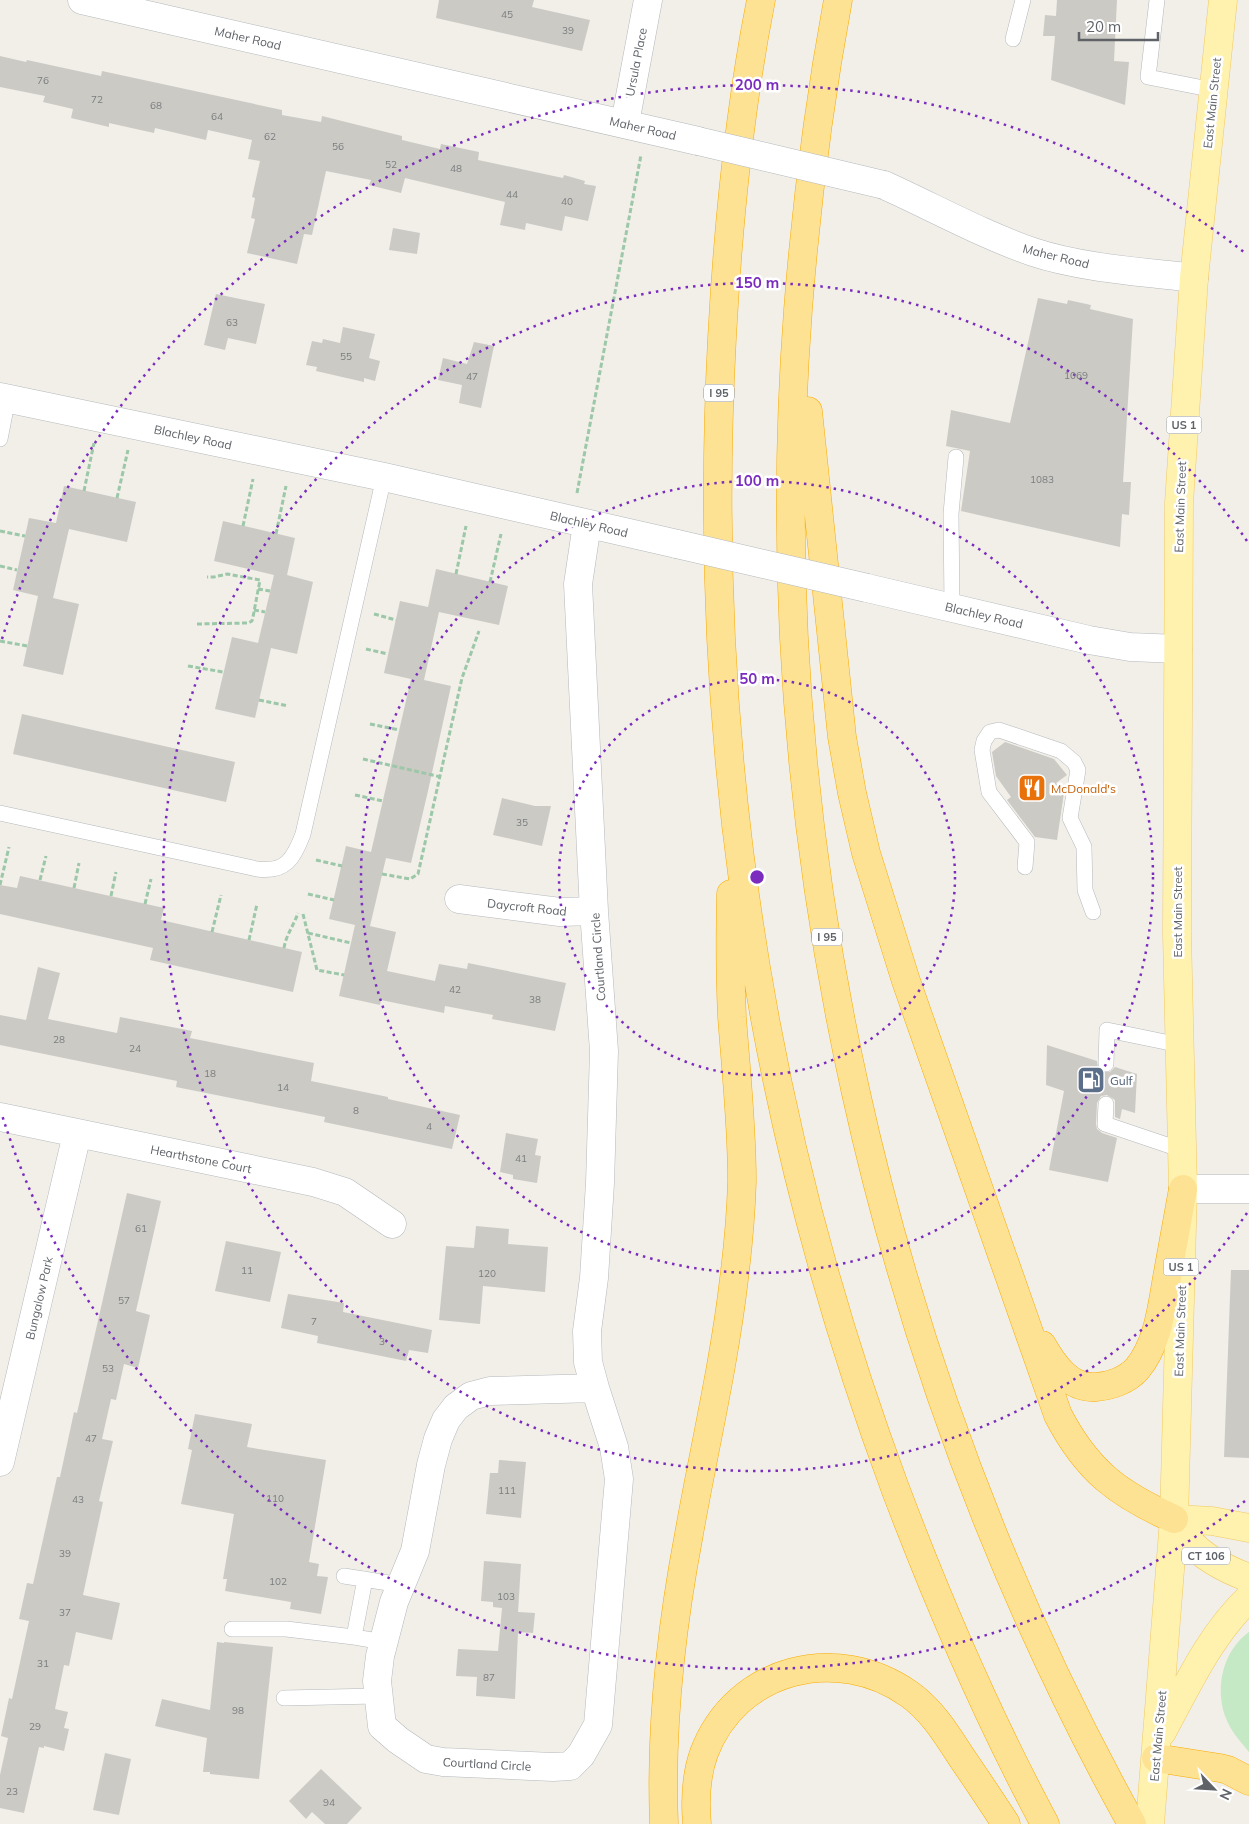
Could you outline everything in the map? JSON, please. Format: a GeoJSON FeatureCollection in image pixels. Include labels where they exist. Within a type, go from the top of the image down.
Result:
{"type":"FeatureCollection","features":[{"type":"Feature","properties":{"kind":"highway","name":"I 95"},"geometry":{"type":"LineString","coordinates":[[761,0],[742,109],[733,195],[718,398],[717,495],[718,593],[723,690],[732,788],[757,980],[776,1076],[800,1180],[822,1265],[850,1359],[915,1542],[952,1632],[1045,1824]]}},
{"type":"Feature","properties":{"kind":"highway","name":"I 95"},"geometry":{"type":"LineString","coordinates":[[838,0],[818,120],[806,218],[793,406],[791,503],[793,598],[798,692],[818,882],[833,978],[850,1067],[897,1254],[956,1436],[989,1524],[1027,1613],[1066,1697],[1132,1824]]}},
{"type":"Feature","properties":{"kind":"highway"},"geometry":{"type":"LineString","coordinates":[[798,312],[842,737],[852,793],[866,853],[888,926],[1058,1415],[1070,1438],[1085,1460],[1104,1478],[1140,1503],[1174,1519]]}},
{"type":"Feature","properties":{"kind":"highway"},"geometry":{"type":"LineString","coordinates":[[664,1824],[664,1748],[672,1646],[688,1536],[725,1339],[740,1228],[742,1180],[730,957],[732,788]]}},
{"type":"Feature","properties":{"kind":"highway"},"geometry":{"type":"LineString","coordinates":[[982,1196],[1026,1310],[1052,1362],[1064,1376],[1075,1383],[1092,1387],[1109,1386],[1126,1378],[1137,1369],[1147,1355],[1160,1314],[1183,1189]]}},
{"type":"Feature","properties":{"kind":"highway"},"geometry":{"type":"LineString","coordinates":[[697,1824],[698,1780],[704,1753],[717,1727],[735,1704],[761,1685],[783,1674],[807,1668],[835,1667],[860,1670],[886,1681],[909,1694],[930,1713],[947,1735],[1006,1824]]}},
{"type":"Feature","properties":{"kind":"highway"},"geometry":{"type":"LineString","coordinates":[[1156,1758],[1220,1768],[1249,1781]]}},
{"type":"Feature","properties":{"kind":"main road","name":"East Main Street"},"geometry":{"type":"LineString","coordinates":[[1150,1824],[1174,1519],[1183,1189],[1177,934],[1179,503],[1194,278],[1223,0]]}},
{"type":"Feature","properties":{"kind":"main road"},"geometry":{"type":"LineString","coordinates":[[1174,1519],[1212,1522],[1249,1528]]}},
{"type":"Feature","properties":{"kind":"main road","name":"CT 106"},"geometry":{"type":"LineString","coordinates":[[1174,1519],[1188,1540],[1201,1553],[1234,1573],[1249,1578]]}},
{"type":"Feature","properties":{"kind":"main road"},"geometry":{"type":"LineString","coordinates":[[1156,1758],[1210,1645],[1236,1610],[1249,1598]]}},
{"type":"Feature","properties":{"kind":"street","name":"Maher Road"},"geometry":{"type":"LineString","coordinates":[[83,0],[625,123],[884,185],[980,231],[1035,252],[1088,264],[1194,278]]}},
{"type":"Feature","properties":{"kind":"street","name":"Ursula Place"},"geometry":{"type":"LineString","coordinates":[[625,123],[648,0]]}},
{"type":"Feature","properties":{"kind":"street","name":"Blachley Road"},"geometry":{"type":"LineString","coordinates":[[4,397],[384,477],[1089,640],[1130,647],[1178,648]]}},
{"type":"Feature","properties":{"kind":"street","name":"Courtland Circle"},"geometry":{"type":"LineString","coordinates":[[587,524],[578,584],[594,911],[604,1051],[600,1183],[594,1278],[588,1331],[588,1362],[614,1448],[618,1479],[598,1725],[581,1755],[570,1766],[553,1767],[443,1762],[426,1759],[398,1740],[382,1726],[377,1680],[394,1602],[415,1551],[429,1474],[438,1439],[446,1420],[456,1407],[471,1396],[490,1391],[595,1388]]}},
{"type":"Feature","properties":{"kind":"street","name":"Daycroft Road"},"geometry":{"type":"LineString","coordinates":[[459,899],[560,912],[594,911]]}},
{"type":"Feature","properties":{"kind":"street","name":"Hearthstone Court"},"geometry":{"type":"LineString","coordinates":[[0,1117],[313,1182],[346,1192],[392,1224]]}},
{"type":"Feature","properties":{"kind":"street","name":"Bungalow Park"},"geometry":{"type":"LineString","coordinates":[[0,1462],[77,1134]]}},
{"type":"Feature","properties":{"kind":"street"},"geometry":{"type":"LineString","coordinates":[[1183,1189],[1249,1189]]}},
{"type":"Feature","properties":{"kind":"lane"},"geometry":{"type":"LineString","coordinates":[[1013,40],[1023,0]]}},
{"type":"Feature","properties":{"kind":"lane"},"geometry":{"type":"LineString","coordinates":[[1157,0],[1148,77],[1214,90]]}},
{"type":"Feature","properties":{"kind":"lane"},"geometry":{"type":"LineString","coordinates":[[0,440],[4,397]]}},
{"type":"Feature","properties":{"kind":"lane"},"geometry":{"type":"LineString","coordinates":[[952,607],[951,514],[956,457]]}},
{"type":"Feature","properties":{"kind":"lane"},"geometry":{"type":"LineString","coordinates":[[0,813],[257,869],[276,870],[288,862],[303,834],[384,477]]}},
{"type":"Feature","properties":{"kind":"lane"},"geometry":{"type":"LineString","coordinates":[[1025,866],[1027,842],[989,792],[982,750],[984,741],[990,732],[999,730],[1061,751],[1074,762],[1078,770],[1070,818],[1084,847],[1085,890],[1093,912]]}},
{"type":"Feature","properties":{"kind":"lane"},"geometry":{"type":"LineString","coordinates":[[1106,1064],[1107,1030],[1180,1045]]}},
{"type":"Feature","properties":{"kind":"lane"},"geometry":{"type":"LineString","coordinates":[[1106,1104],[1105,1124],[1182,1150]]}},
{"type":"Feature","properties":{"kind":"lane"},"geometry":{"type":"LineString","coordinates":[[344,1576],[401,1585]]}},
{"type":"Feature","properties":{"kind":"lane"},"geometry":{"type":"LineString","coordinates":[[354,1637],[365,1579]]}},
{"type":"Feature","properties":{"kind":"lane"},"geometry":{"type":"LineString","coordinates":[[232,1629],[286,1629],[384,1642]]}},
{"type":"Feature","properties":{"kind":"lane"},"geometry":{"type":"LineString","coordinates":[[284,1698],[378,1696]]}},
{"type":"Feature","properties":{"kind":"path"},"geometry":{"type":"LineString","coordinates":[[577,493],[642,149]]}},
{"type":"Feature","properties":{"kind":"path"},"geometry":{"type":"LineString","coordinates":[[84,490],[94,442]]}},
{"type":"Feature","properties":{"kind":"path"},"geometry":{"type":"LineString","coordinates":[[117,498],[128,450]]}},
{"type":"Feature","properties":{"kind":"path"},"geometry":{"type":"LineString","coordinates":[[243,526],[253,479]]}},
{"type":"Feature","properties":{"kind":"path"},"geometry":{"type":"LineString","coordinates":[[276,534],[286,486]]}},
{"type":"Feature","properties":{"kind":"path"},"geometry":{"type":"LineString","coordinates":[[456,574],[466,526]]}},
{"type":"Feature","properties":{"kind":"path"},"geometry":{"type":"LineString","coordinates":[[0,531],[25,536]]}},
{"type":"Feature","properties":{"kind":"path"},"geometry":{"type":"LineString","coordinates":[[490,582],[501,534]]}},
{"type":"Feature","properties":{"kind":"path"},"geometry":{"type":"LineString","coordinates":[[0,566],[17,570]]}},
{"type":"Feature","properties":{"kind":"path"},"geometry":{"type":"LineString","coordinates":[[196,624],[250,623],[254,610],[260,580],[227,574],[214,577],[207,576]]}},
{"type":"Feature","properties":{"kind":"path"},"geometry":{"type":"LineString","coordinates":[[258,589],[270,591]]}},
{"type":"Feature","properties":{"kind":"path"},"geometry":{"type":"LineString","coordinates":[[254,610],[265,612]]}},
{"type":"Feature","properties":{"kind":"path"},"geometry":{"type":"LineString","coordinates":[[371,614],[396,620]]}},
{"type":"Feature","properties":{"kind":"path"},"geometry":{"type":"LineString","coordinates":[[382,874],[410,880],[418,874],[462,678],[478,631]]}},
{"type":"Feature","properties":{"kind":"path"},"geometry":{"type":"LineString","coordinates":[[0,641],[28,646]]}},
{"type":"Feature","properties":{"kind":"path"},"geometry":{"type":"LineString","coordinates":[[363,648],[388,654]]}},
{"type":"Feature","properties":{"kind":"path"},"geometry":{"type":"LineString","coordinates":[[188,666],[223,672]]}},
{"type":"Feature","properties":{"kind":"path"},"geometry":{"type":"LineString","coordinates":[[259,700],[288,706]]}},
{"type":"Feature","properties":{"kind":"path"},"geometry":{"type":"LineString","coordinates":[[370,724],[399,730]]}},
{"type":"Feature","properties":{"kind":"path"},"geometry":{"type":"LineString","coordinates":[[363,760],[441,777]]}},
{"type":"Feature","properties":{"kind":"path"},"geometry":{"type":"LineString","coordinates":[[355,795],[383,801]]}},
{"type":"Feature","properties":{"kind":"path"},"geometry":{"type":"LineString","coordinates":[[0,885],[9,847]]}},
{"type":"Feature","properties":{"kind":"path"},"geometry":{"type":"LineString","coordinates":[[40,880],[46,856]]}},
{"type":"Feature","properties":{"kind":"path"},"geometry":{"type":"LineString","coordinates":[[316,860],[342,866]]}},
{"type":"Feature","properties":{"kind":"path"},"geometry":{"type":"LineString","coordinates":[[74,888],[79,863]]}},
{"type":"Feature","properties":{"kind":"path"},"geometry":{"type":"LineString","coordinates":[[111,896],[116,872]]}},
{"type":"Feature","properties":{"kind":"path"},"geometry":{"type":"LineString","coordinates":[[145,904],[151,880]]}},
{"type":"Feature","properties":{"kind":"path"},"geometry":{"type":"LineString","coordinates":[[308,894],[334,900]]}},
{"type":"Feature","properties":{"kind":"path"},"geometry":{"type":"LineString","coordinates":[[212,932],[221,895]]}},
{"type":"Feature","properties":{"kind":"path"},"geometry":{"type":"LineString","coordinates":[[249,940],[257,904]]}},
{"type":"Feature","properties":{"kind":"path"},"geometry":{"type":"LineString","coordinates":[[284,948],[298,913]]}},
{"type":"Feature","properties":{"kind":"path"},"geometry":{"type":"LineString","coordinates":[[303,914],[317,970],[344,975]]}},
{"type":"Feature","properties":{"kind":"path"},"geometry":{"type":"LineString","coordinates":[[308,933],[351,943]]}},
{"type":"Feature","properties":{"kind":"green space"},"geometry":{"type":"Polygon","coordinates":[[[1249,1632],[1249,1752],[1225,1716],[1222,1705],[1221,1681],[1227,1659],[1240,1640],[1249,1632]]]}},
{"type":"Feature","properties":{"kind":"building"},"geometry":{"type":"Polygon","coordinates":[[[439,0],[534,0],[532,7],[590,20],[582,51],[436,18],[439,0]]]}},
{"type":"Feature","properties":{"kind":"building"},"geometry":{"type":"Polygon","coordinates":[[[1057,0],[1117,0],[1114,61],[1129,62],[1125,105],[1051,80],[1055,36],[1043,36],[1045,15],[1056,16],[1057,0]]]}},
{"type":"Feature","properties":{"kind":"building"},"geometry":{"type":"Polygon","coordinates":[[[0,56],[101,76],[102,71],[282,110],[282,115],[321,122],[322,116],[402,136],[402,140],[440,149],[441,144],[479,152],[478,160],[563,178],[564,175],[585,181],[584,184],[596,186],[588,221],[565,216],[562,231],[526,223],[525,230],[500,225],[505,202],[405,178],[401,193],[369,185],[371,180],[326,171],[312,235],[304,234],[297,264],[247,253],[255,219],[251,218],[255,198],[252,197],[260,161],[248,159],[252,140],[208,130],[206,140],[155,128],[154,133],[109,123],[109,127],[71,118],[73,109],[43,102],[45,96],[0,87],[0,56]]]}},
{"type":"Feature","properties":{"kind":"building"},"geometry":{"type":"Polygon","coordinates":[[[393,228],[420,233],[417,254],[389,250],[393,228]]]}},
{"type":"Feature","properties":{"kind":"building"},"geometry":{"type":"Polygon","coordinates":[[[216,294],[265,304],[256,344],[228,338],[225,350],[204,345],[216,294]]]}},
{"type":"Feature","properties":{"kind":"building"},"geometry":{"type":"Polygon","coordinates":[[[1038,298],[1067,304],[1068,300],[1091,305],[1090,309],[1133,319],[1123,482],[1131,482],[1129,515],[1122,514],[1120,547],[961,511],[970,451],[946,446],[951,410],[1010,423],[1038,298]]]}},
{"type":"Feature","properties":{"kind":"building"},"geometry":{"type":"Polygon","coordinates":[[[343,327],[375,334],[369,358],[380,361],[375,381],[364,378],[364,382],[316,371],[317,367],[306,365],[312,341],[322,343],[323,339],[340,343],[343,327]]]}},
{"type":"Feature","properties":{"kind":"building"},"geometry":{"type":"Polygon","coordinates":[[[474,342],[494,346],[481,408],[459,403],[462,385],[438,380],[443,358],[467,364],[474,342]]]}},
{"type":"Feature","properties":{"kind":"building"},"geometry":{"type":"Polygon","coordinates":[[[64,486],[136,502],[127,542],[69,529],[53,598],[79,604],[63,675],[23,666],[38,596],[13,590],[29,518],[56,523],[64,486]]]}},
{"type":"Feature","properties":{"kind":"building"},"geometry":{"type":"Polygon","coordinates":[[[223,521],[295,538],[287,575],[313,582],[297,654],[271,648],[255,718],[215,709],[232,637],[258,643],[274,575],[214,561],[223,521]]]}},
{"type":"Feature","properties":{"kind":"building"},"geometry":{"type":"Polygon","coordinates":[[[436,569],[508,586],[499,625],[439,612],[424,680],[451,686],[428,791],[411,863],[386,858],[370,926],[396,932],[387,971],[435,981],[439,964],[467,969],[468,963],[566,983],[555,1031],[492,1019],[493,1015],[445,1006],[444,1013],[381,1000],[380,1005],[339,996],[355,925],[329,919],[346,846],[371,852],[411,679],[384,673],[400,601],[428,607],[436,569]]]}},
{"type":"Feature","properties":{"kind":"building"},"geometry":{"type":"Polygon","coordinates":[[[22,714],[235,762],[226,802],[13,754],[22,714]]]}},
{"type":"Feature","properties":{"kind":"building","name":"McDonald's"},"geometry":{"type":"Polygon","coordinates":[[[1005,742],[1054,759],[1067,775],[1056,783],[1064,793],[1057,840],[1035,837],[1007,800],[1011,797],[996,776],[992,752],[1005,742]]]}},
{"type":"Feature","properties":{"kind":"building"},"geometry":{"type":"Polygon","coordinates":[[[502,798],[535,806],[551,806],[542,846],[493,835],[502,798]]]}},
{"type":"Feature","properties":{"kind":"building"},"geometry":{"type":"Polygon","coordinates":[[[20,876],[164,908],[161,920],[302,952],[293,992],[150,960],[153,948],[0,914],[0,885],[17,888],[20,876]]]}},
{"type":"Feature","properties":{"kind":"building"},"geometry":{"type":"Polygon","coordinates":[[[38,967],[60,973],[48,1019],[117,1033],[120,1017],[192,1031],[190,1038],[314,1063],[311,1081],[388,1097],[388,1099],[460,1115],[452,1149],[324,1122],[325,1117],[176,1087],[177,1081],[0,1045],[0,1015],[26,1020],[38,967]]]}},
{"type":"Feature","properties":{"kind":"building"},"geometry":{"type":"Polygon","coordinates":[[[1047,1045],[1097,1061],[1098,1068],[1102,1072],[1110,1072],[1115,1067],[1137,1074],[1135,1113],[1122,1109],[1120,1119],[1115,1117],[1115,1100],[1107,1095],[1101,1096],[1097,1103],[1097,1129],[1102,1133],[1117,1138],[1108,1182],[1049,1170],[1064,1091],[1046,1085],[1047,1045]]]}},
{"type":"Feature","properties":{"kind":"building"},"geometry":{"type":"Polygon","coordinates":[[[506,1133],[538,1139],[535,1155],[541,1156],[537,1183],[513,1179],[513,1175],[500,1172],[506,1133]]]}},
{"type":"Feature","properties":{"kind":"building"},"geometry":{"type":"Polygon","coordinates":[[[127,1193],[161,1201],[136,1311],[150,1315],[138,1368],[124,1364],[116,1400],[111,1399],[102,1439],[113,1441],[99,1501],[103,1502],[83,1595],[120,1603],[112,1640],[76,1632],[69,1666],[64,1665],[55,1709],[68,1712],[64,1728],[69,1729],[64,1751],[44,1746],[44,1748],[39,1747],[24,1813],[0,1808],[0,1775],[8,1738],[1,1736],[9,1698],[12,1699],[29,1621],[19,1619],[27,1583],[33,1584],[57,1477],[60,1477],[74,1412],[77,1413],[127,1193]]]}},
{"type":"Feature","properties":{"kind":"building"},"geometry":{"type":"Polygon","coordinates":[[[476,1226],[509,1229],[508,1244],[548,1247],[545,1292],[483,1286],[480,1324],[439,1320],[446,1246],[474,1248],[476,1226]]]}},
{"type":"Feature","properties":{"kind":"building"},"geometry":{"type":"Polygon","coordinates":[[[226,1241],[281,1252],[270,1302],[215,1291],[226,1241]]]}},
{"type":"Feature","properties":{"kind":"building"},"geometry":{"type":"Polygon","coordinates":[[[1231,1270],[1249,1270],[1249,1458],[1224,1457],[1231,1270]]]}},
{"type":"Feature","properties":{"kind":"building"},"geometry":{"type":"Polygon","coordinates":[[[288,1294],[344,1303],[343,1312],[432,1330],[428,1353],[409,1350],[406,1361],[317,1343],[318,1336],[281,1328],[288,1294]]]}},
{"type":"Feature","properties":{"kind":"building"},"geometry":{"type":"Polygon","coordinates":[[[195,1414],[252,1424],[247,1447],[326,1460],[309,1562],[319,1564],[317,1576],[328,1577],[321,1614],[290,1609],[291,1602],[225,1591],[227,1579],[223,1579],[234,1514],[181,1504],[192,1450],[188,1449],[195,1414]]]}},
{"type":"Feature","properties":{"kind":"building"},"geometry":{"type":"Polygon","coordinates":[[[499,1460],[526,1462],[521,1518],[486,1514],[490,1473],[498,1473],[499,1460]]]}},
{"type":"Feature","properties":{"kind":"building"},"geometry":{"type":"Polygon","coordinates":[[[484,1561],[521,1564],[518,1612],[535,1613],[533,1633],[518,1632],[515,1699],[476,1696],[477,1677],[456,1676],[458,1649],[498,1651],[502,1608],[493,1607],[493,1602],[481,1601],[484,1561]]]}},
{"type":"Feature","properties":{"kind":"building"},"geometry":{"type":"Polygon","coordinates":[[[217,1642],[273,1647],[259,1779],[203,1772],[207,1738],[155,1726],[162,1699],[210,1710],[217,1642]]]}},
{"type":"Feature","properties":{"kind":"building"},"geometry":{"type":"Polygon","coordinates":[[[105,1753],[131,1759],[119,1815],[93,1810],[105,1753]]]}},
{"type":"Feature","properties":{"kind":"building"},"geometry":{"type":"Polygon","coordinates":[[[321,1769],[362,1808],[347,1824],[325,1824],[312,1812],[306,1819],[289,1801],[321,1769]]]}},
{"type":"Feature","properties":{"kind":"place","name":"McDonald's"},"geometry":{"type":"Point","coordinates":[1032,788]}},
{"type":"Feature","properties":{"kind":"place","name":"Gulf"},"geometry":{"type":"Point","coordinates":[1091,1080]}}]}
